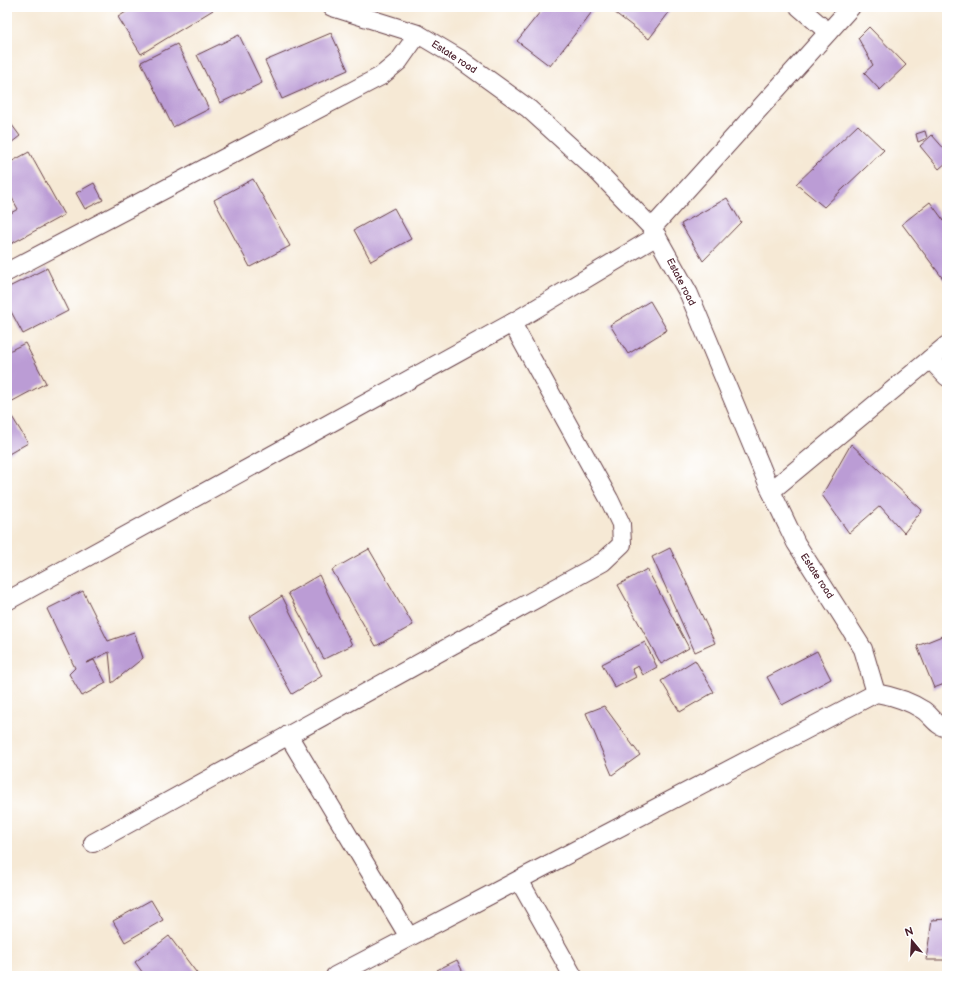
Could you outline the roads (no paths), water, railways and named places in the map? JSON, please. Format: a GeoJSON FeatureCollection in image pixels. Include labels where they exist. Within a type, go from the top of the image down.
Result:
{"type":"FeatureCollection","features":[{"type":"Feature","properties":{"kind":"street","name":"Estate road"},"geometry":{"type":"LineString","coordinates":[[332,7],[353,10],[418,34],[460,59],[529,110],[597,171],[655,232],[688,294],[771,491],[796,543],[863,649],[876,693]]}},
{"type":"Feature","properties":{"kind":"street"},"geometry":{"type":"LineString","coordinates":[[799,7],[828,32]]}},
{"type":"Feature","properties":{"kind":"street"},"geometry":{"type":"LineString","coordinates":[[7,601],[512,322],[655,232],[850,7]]}},
{"type":"Feature","properties":{"kind":"street"},"geometry":{"type":"LineString","coordinates":[[7,272],[381,76],[399,61],[418,34]]}},
{"type":"Feature","properties":{"kind":"street"},"geometry":{"type":"LineString","coordinates":[[93,843],[602,562],[622,544],[620,524],[609,499],[512,322]]}},
{"type":"Feature","properties":{"kind":"street"},"geometry":{"type":"LineString","coordinates":[[771,491],[947,345]]}},
{"type":"Feature","properties":{"kind":"street"},"geometry":{"type":"LineString","coordinates":[[930,359],[947,377]]}},
{"type":"Feature","properties":{"kind":"street"},"geometry":{"type":"LineString","coordinates":[[336,976],[876,693],[898,697],[923,710],[943,728],[947,728]]}},
{"type":"Feature","properties":{"kind":"street"},"geometry":{"type":"LineString","coordinates":[[288,735],[409,937]]}},
{"type":"Feature","properties":{"kind":"street"},"geometry":{"type":"LineString","coordinates":[[519,880],[573,976]]}}]}
